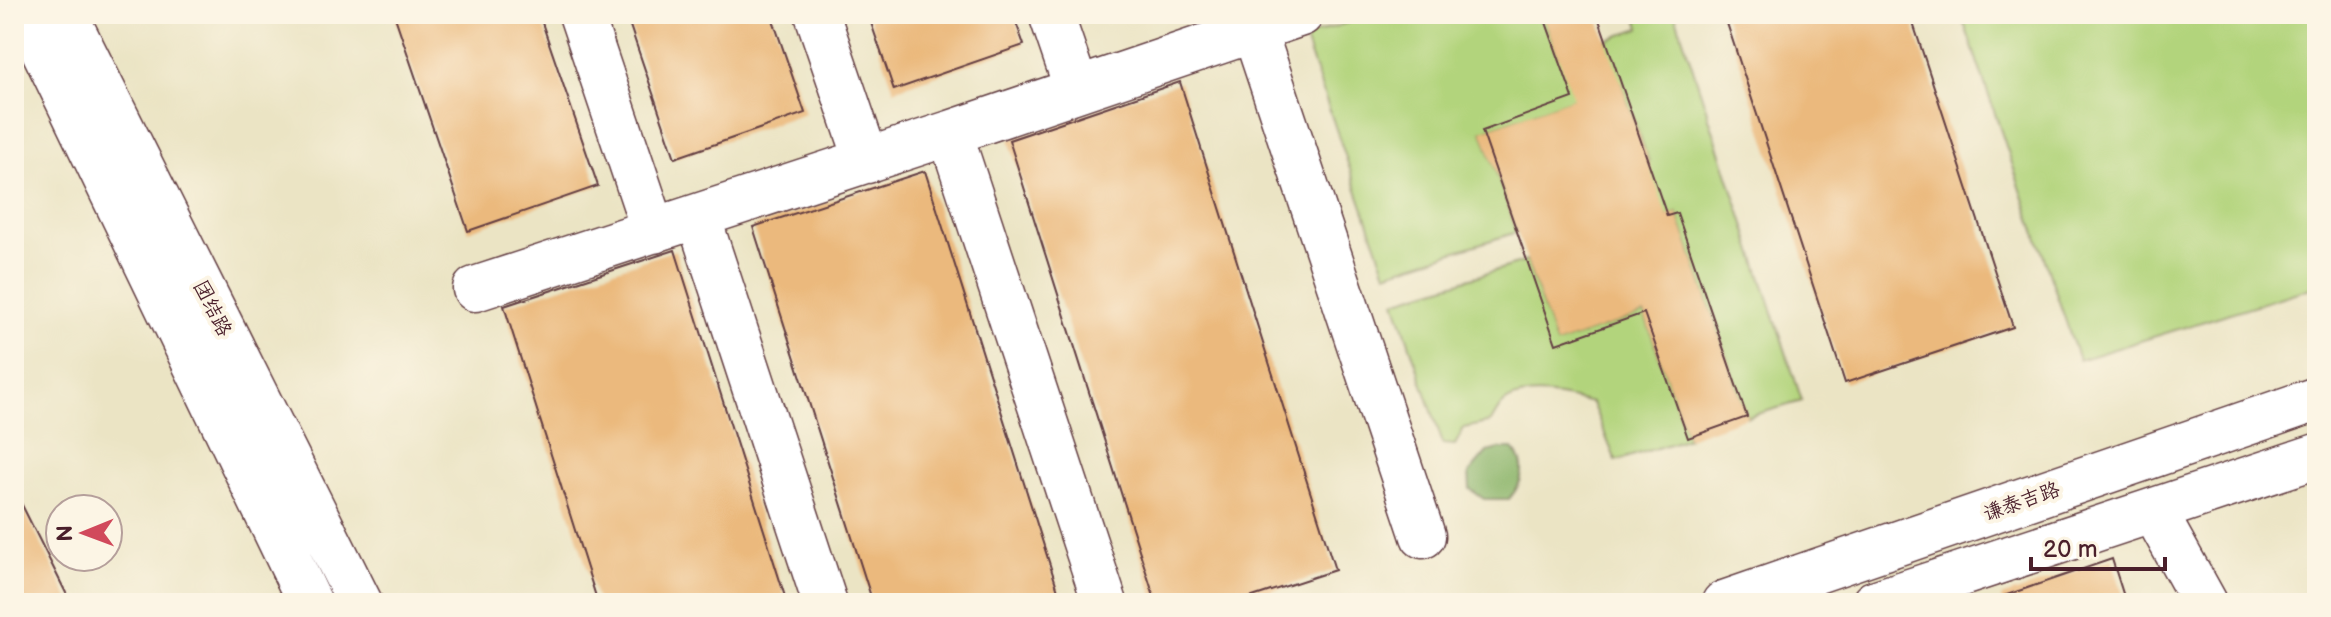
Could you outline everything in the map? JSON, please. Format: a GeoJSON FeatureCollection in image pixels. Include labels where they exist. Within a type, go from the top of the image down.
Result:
{"type":"FeatureCollection","features":[{"type":"Feature","properties":{"kind":"main road","name":"团结路"},"geometry":{"type":"LineString","coordinates":[[26,14],[310,603]]}},
{"type":"Feature","properties":{"kind":"main road","name":"团结路"},"geometry":{"type":"LineString","coordinates":[[65,14],[360,603]]}},
{"type":"Feature","properties":{"kind":"main road"},"geometry":{"type":"LineString","coordinates":[[581,14],[654,231]]}},
{"type":"Feature","properties":{"kind":"main road"},"geometry":{"type":"LineString","coordinates":[[817,14],[867,161]]}},
{"type":"Feature","properties":{"kind":"main road"},"geometry":{"type":"LineString","coordinates":[[1051,14],[1077,90]]}},
{"type":"Feature","properties":{"kind":"main road"},"geometry":{"type":"LineString","coordinates":[[475,289],[867,161],[1281,19],[1423,536]]}},
{"type":"Feature","properties":{"kind":"main road"},"geometry":{"type":"LineString","coordinates":[[950,133],[1105,603]]}},
{"type":"Feature","properties":{"kind":"main road"},"geometry":{"type":"LineString","coordinates":[[698,216],[825,603]]}},
{"type":"Feature","properties":{"kind":"main road","name":"谦泰吉路"},"geometry":{"type":"LineString","coordinates":[[1724,603],[2317,399]]}},
{"type":"Feature","properties":{"kind":"main road"},"geometry":{"type":"LineString","coordinates":[[1874,603],[2317,456]]}},
{"type":"Feature","properties":{"kind":"main road"},"geometry":{"type":"LineString","coordinates":[[2154,511],[2205,603]]}},
{"type":"Feature","properties":{"kind":"green space"},"geometry":{"type":"Polygon","coordinates":[[[1374,14],[1543,14],[1559,58],[1640,28],[1636,14],[1675,14],[1802,401],[1747,417],[1677,213],[1592,243],[1574,189],[1649,162],[1620,82],[1482,131],[1517,232],[1386,273],[1304,37],[1374,14]]]}},
{"type":"Feature","properties":{"kind":"green space"},"geometry":{"type":"Polygon","coordinates":[[[1961,14],[2317,14],[2317,286],[2079,360],[1961,14]]]}},
{"type":"Feature","properties":{"kind":"green space"},"geometry":{"type":"Polygon","coordinates":[[[1527,261],[1556,344],[1644,313],[1688,438],[1616,461],[1592,403],[1533,394],[1511,399],[1502,405],[1491,422],[1464,428],[1455,445],[1443,444],[1395,301],[1527,261]]]}},
{"type":"Feature","properties":{"kind":"green space"},"geometry":{"type":"Polygon","coordinates":[[[1513,449],[1518,455],[1522,468],[1520,481],[1509,499],[1484,499],[1470,489],[1469,473],[1487,452],[1513,449]]]}},
{"type":"Feature","properties":{"kind":"building"},"geometry":{"type":"Polygon","coordinates":[[[394,14],[539,14],[598,186],[468,231],[394,14]]]}},
{"type":"Feature","properties":{"kind":"building"},"geometry":{"type":"Polygon","coordinates":[[[626,14],[771,14],[805,113],[675,158],[626,14]]]}},
{"type":"Feature","properties":{"kind":"building"},"geometry":{"type":"Polygon","coordinates":[[[868,14],[1013,14],[1024,45],[894,90],[868,14]]]}},
{"type":"Feature","properties":{"kind":"building"},"geometry":{"type":"Polygon","coordinates":[[[1543,14],[1597,14],[1667,216],[1677,213],[1747,417],[1688,438],[1644,313],[1556,344],[1482,131],[1573,98],[1543,14]]]}},
{"type":"Feature","properties":{"kind":"building"},"geometry":{"type":"Polygon","coordinates":[[[1724,14],[1910,14],[2013,327],[1845,383],[1724,14]]]}},
{"type":"Feature","properties":{"kind":"building"},"geometry":{"type":"Polygon","coordinates":[[[1180,82],[1335,570],[1234,603],[1156,603],[1009,140],[1180,82]]]}},
{"type":"Feature","properties":{"kind":"building"},"geometry":{"type":"Polygon","coordinates":[[[925,171],[1062,603],[873,603],[753,227],[925,171]]]}},
{"type":"Feature","properties":{"kind":"building"},"geometry":{"type":"Polygon","coordinates":[[[675,250],[787,603],[598,603],[504,306],[675,250]]]}},
{"type":"Feature","properties":{"kind":"building"},"geometry":{"type":"Polygon","coordinates":[[[14,489],[44,549],[44,573],[56,573],[71,603],[14,603],[14,489]]]}},
{"type":"Feature","properties":{"kind":"building"},"geometry":{"type":"Polygon","coordinates":[[[2112,559],[2126,603],[2002,603],[2001,597],[2112,559]]]}}]}
